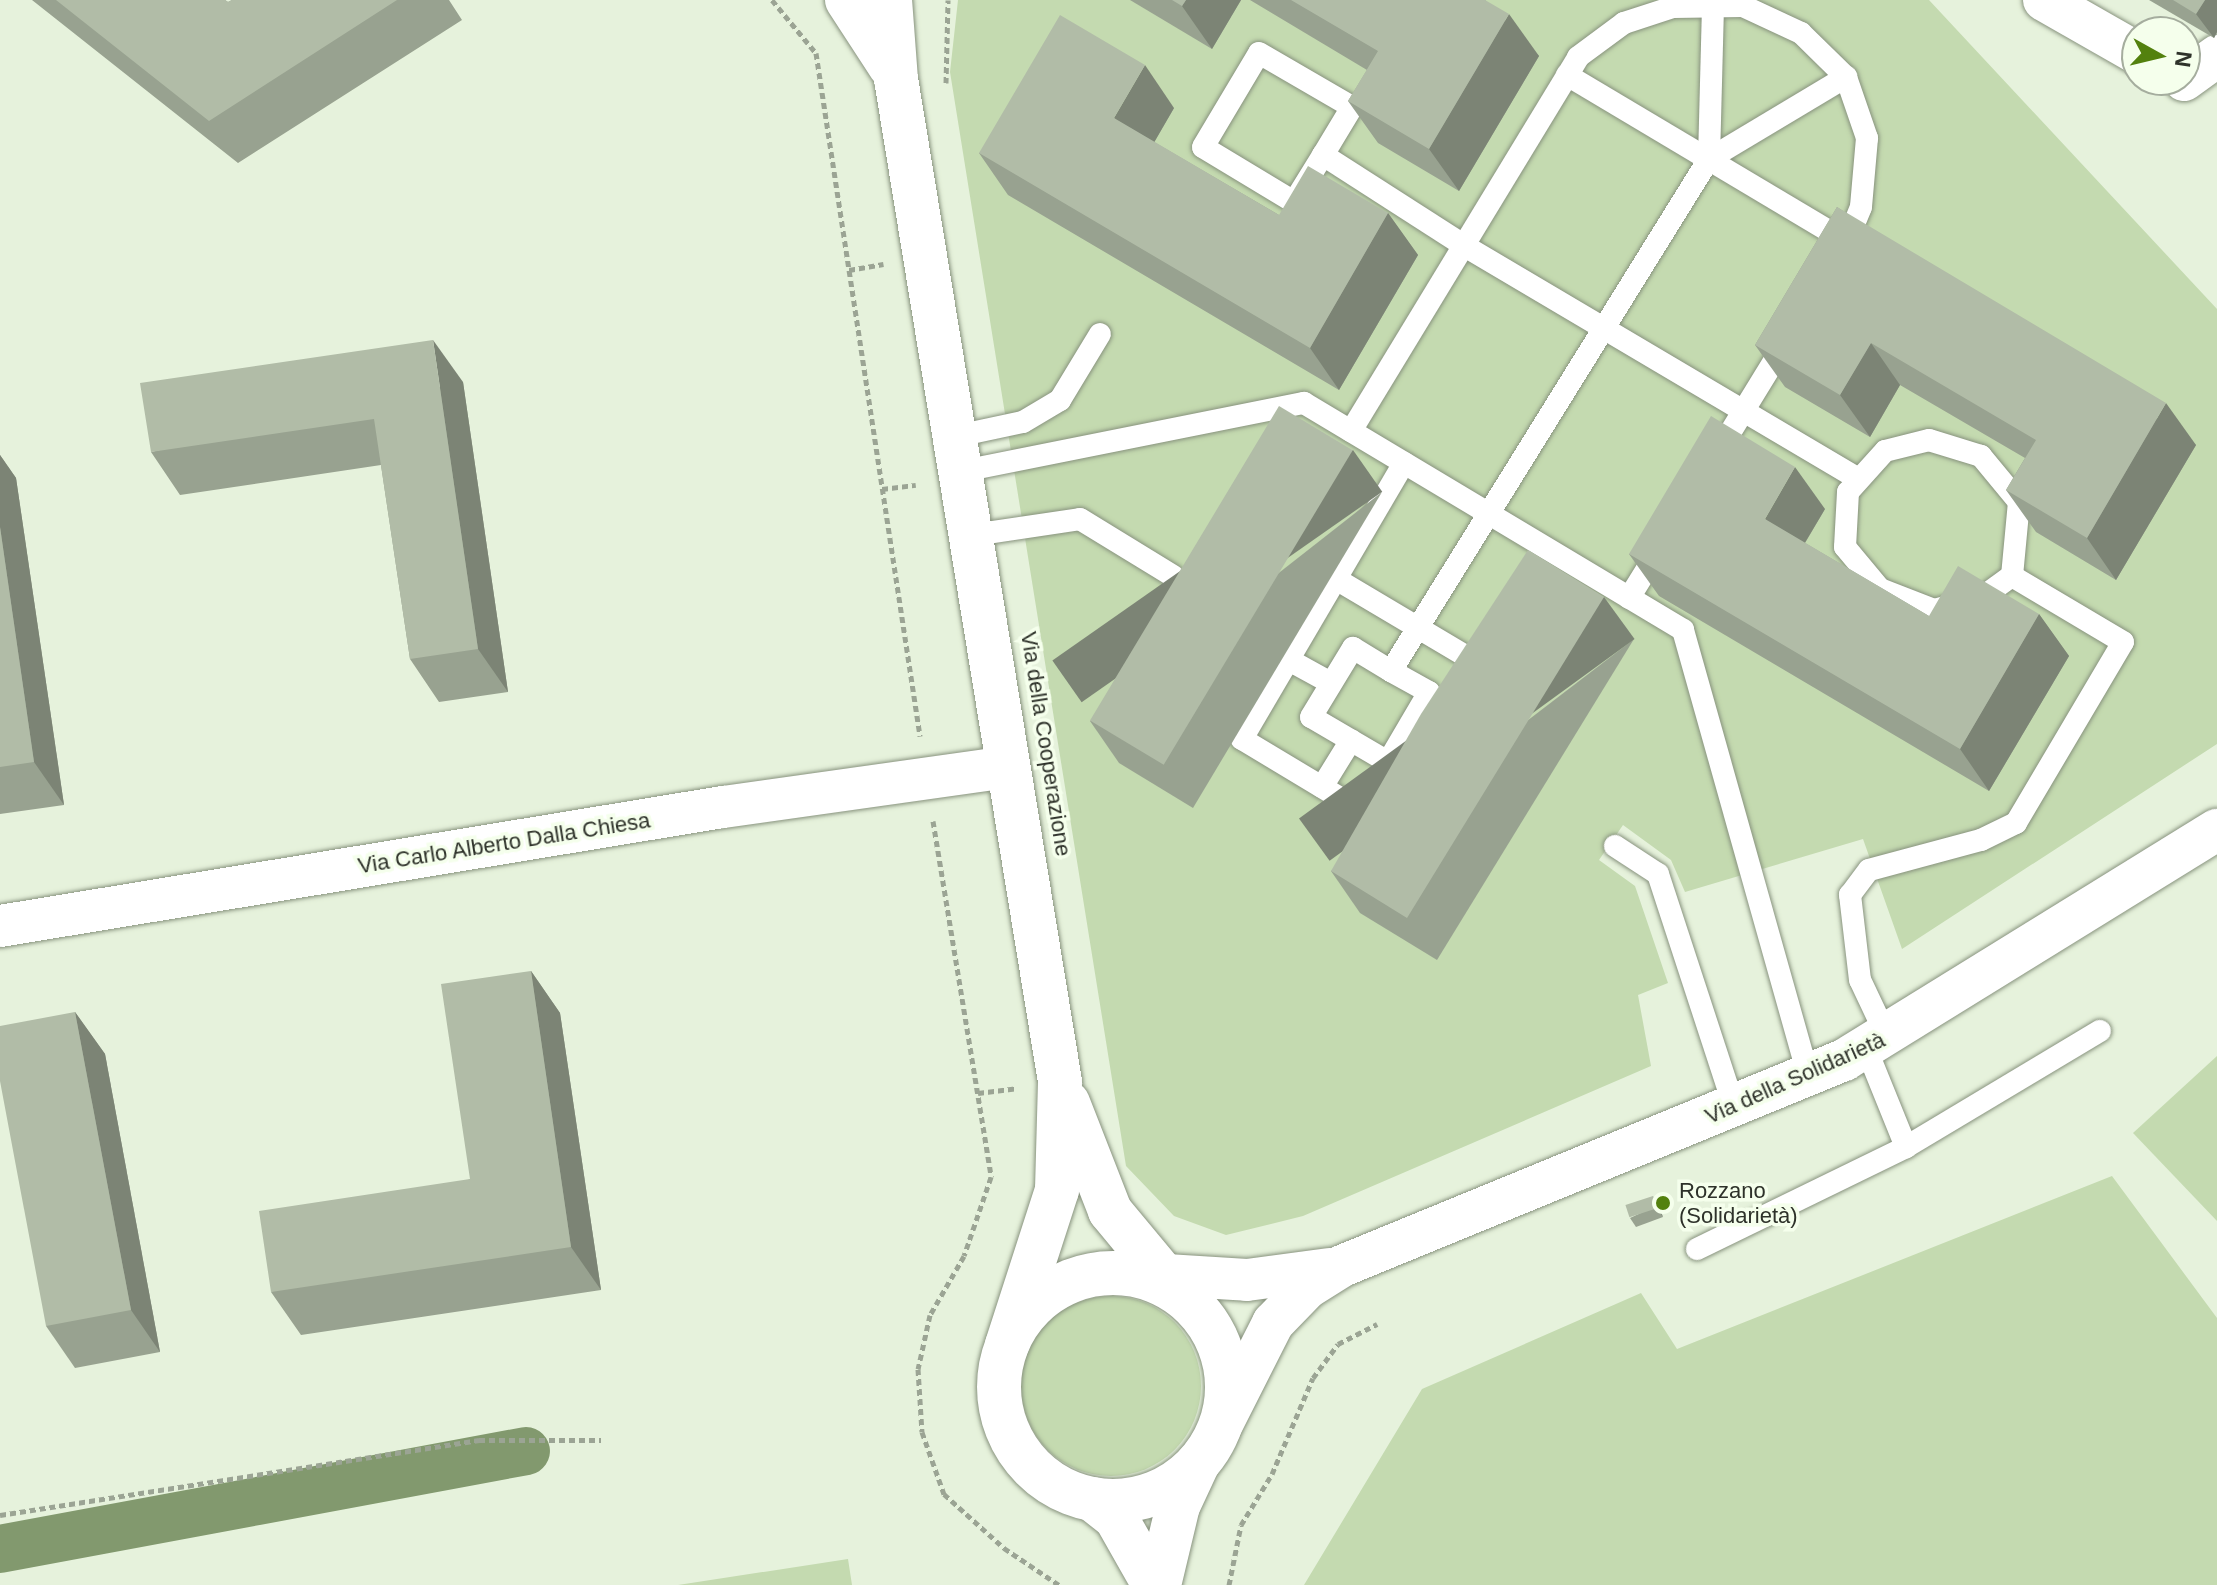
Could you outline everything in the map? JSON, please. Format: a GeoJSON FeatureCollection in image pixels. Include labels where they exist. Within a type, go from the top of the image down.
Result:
{"type":"FeatureCollection","features":[{"type":"Feature","properties":{"kind":"street","name":"Via della Cooperazione"},"geometry":{"type":"LineString","coordinates":[[847,0],[896,79]]}},
{"type":"Feature","properties":{"kind":"street","name":"Via della Cooperazione"},"geometry":{"type":"LineString","coordinates":[[890,0],[896,79],[960,453],[1060,1082],[1057,1190],[1007,1345]]}},
{"type":"Feature","properties":{"kind":"street"},"geometry":{"type":"LineString","coordinates":[[2044,0],[2121,44]]}},
{"type":"Feature","properties":{"kind":"street","name":"Via Carlo Alberto Dalla Chiesa"},"geometry":{"type":"LineString","coordinates":[[0,926],[723,807],[1008,767]]}},
{"type":"Feature","properties":{"kind":"street","name":"Via della Solidarietà"},"geometry":{"type":"LineString","coordinates":[[1209,1446],[1273,1323],[1307,1288],[1342,1266],[1734,1107],[1876,1042],[2217,830]]}},
{"type":"Feature","properties":{"kind":"street","name":"Via della Cooperazione"},"geometry":{"type":"LineString","coordinates":[[1060,1082],[1110,1211],[1155,1282]]}},
{"type":"Feature","properties":{"kind":"street","name":"Via della Solidarietà"},"geometry":{"type":"LineString","coordinates":[[1155,1282],[1247,1280],[1342,1266]]}},
{"type":"Feature","properties":{"kind":"street"},"geometry":{"type":"LineString","coordinates":[[1157,1585],[1178,1506],[1209,1446],[1227,1398],[1226,1365],[1212,1329],[1155,1282],[1080,1277],[1051,1291],[1023,1316],[1007,1345],[999,1398],[1015,1446],[1046,1480],[1092,1499],[1117,1502],[1149,1495],[1172,1485],[1209,1446]]}},
{"type":"Feature","properties":{"kind":"street"},"geometry":{"type":"LineString","coordinates":[[1092,1499],[1116,1518],[1157,1585]]}},
{"type":"Feature","properties":{"kind":"lane"},"geometry":{"type":"LineString","coordinates":[[1709,159],[1713,6]]}},
{"type":"Feature","properties":{"kind":"lane"},"geometry":{"type":"LineString","coordinates":[[1351,431],[1578,57],[1624,23],[1673,7],[1743,6],[1801,33],[1846,77],[1867,138],[1861,207],[1847,242],[1831,268]]}},
{"type":"Feature","properties":{"kind":"lane"},"geometry":{"type":"LineString","coordinates":[[1259,53],[1352,107],[1323,155],[1294,202],[1203,147],[1259,53]]}},
{"type":"Feature","properties":{"kind":"lane"},"geometry":{"type":"LineString","coordinates":[[1567,75],[1847,242]]}},
{"type":"Feature","properties":{"kind":"lane"},"geometry":{"type":"LineString","coordinates":[[1391,671],[1491,515],[1709,159],[1846,77]]}},
{"type":"Feature","properties":{"kind":"lane"},"geometry":{"type":"LineString","coordinates":[[1323,155],[1463,245],[1859,479]]}},
{"type":"Feature","properties":{"kind":"lane"},"geometry":{"type":"LineString","coordinates":[[1702,478],[1799,320]]}},
{"type":"Feature","properties":{"kind":"lane"},"geometry":{"type":"LineString","coordinates":[[960,453],[1060,400],[1100,334]]}},
{"type":"Feature","properties":{"kind":"lane"},"geometry":{"type":"LineString","coordinates":[[960,453],[1304,403],[1683,630],[1808,1075]]}},
{"type":"Feature","properties":{"kind":"lane"},"geometry":{"type":"LineString","coordinates":[[1929,440],[1981,456],[2019,502],[2012,576],[1984,596],[1934,610],[1880,589],[1845,547],[1848,492],[1885,451],[1929,440]]}},
{"type":"Feature","properties":{"kind":"lane"},"geometry":{"type":"LineString","coordinates":[[1404,463],[1242,739],[1401,834],[1409,821]]}},
{"type":"Feature","properties":{"kind":"lane"},"geometry":{"type":"LineString","coordinates":[[973,535],[1080,519],[1173,576]]}},
{"type":"Feature","properties":{"kind":"lane"},"geometry":{"type":"LineString","coordinates":[[1629,598],[1670,532]]}},
{"type":"Feature","properties":{"kind":"lane"},"geometry":{"type":"LineString","coordinates":[[1556,588],[1572,563]]}},
{"type":"Feature","properties":{"kind":"lane"},"geometry":{"type":"LineString","coordinates":[[1906,1147],[1860,980],[1850,895],[1869,870],[1981,840],[2016,823],[2123,642],[2012,576]]}},
{"type":"Feature","properties":{"kind":"lane"},"geometry":{"type":"LineString","coordinates":[[1336,579],[1500,677]]}},
{"type":"Feature","properties":{"kind":"lane"},"geometry":{"type":"LineString","coordinates":[[1353,648],[1391,671],[1429,692],[1388,762],[1311,717],[1353,648]]}},
{"type":"Feature","properties":{"kind":"lane"},"geometry":{"type":"LineString","coordinates":[[1289,660],[1331,683]]}},
{"type":"Feature","properties":{"kind":"lane"},"geometry":{"type":"LineString","coordinates":[[1407,730],[1428,743]]}},
{"type":"Feature","properties":{"kind":"lane"},"geometry":{"type":"LineString","coordinates":[[1322,787],[1351,740]]}},
{"type":"Feature","properties":{"kind":"lane"},"geometry":{"type":"LineString","coordinates":[[1615,846],[1658,874],[1734,1107]]}},
{"type":"Feature","properties":{"kind":"lane"},"geometry":{"type":"LineString","coordinates":[[1697,1249],[1906,1147],[2100,1031]]}},
{"type":"Feature","properties":{"kind":"path"},"geometry":{"type":"LineString","coordinates":[[946,87],[948,0]]}},
{"type":"Feature","properties":{"kind":"path"},"geometry":{"type":"LineString","coordinates":[[1229,1585],[1241,1525],[1272,1474],[1313,1378],[1338,1344],[1377,1324]]}},
{"type":"Feature","properties":{"kind":"path"},"geometry":{"type":"LineString","coordinates":[[0,1515],[479,1440],[601,1440]]}},
{"type":"Feature","properties":{"kind":"green space"},"geometry":{"type":"Polygon","coordinates":[[[958,0],[1929,0],[2217,309],[2217,744],[1902,949],[1863,839],[1685,892],[1671,860],[1623,825],[1599,860],[1635,886],[1668,983],[1638,995],[1651,1066],[1303,1216],[1226,1235],[1174,1216],[1126,1166],[950,72],[958,0]]]}},
{"type":"Feature","properties":{"kind":"green space"},"geometry":{"type":"Polygon","coordinates":[[[2217,1056],[2217,1221],[2133,1133],[2217,1056]]]}},
{"type":"Feature","properties":{"kind":"green space"},"geometry":{"type":"Polygon","coordinates":[[[2112,1176],[2217,1318],[2217,1585],[1304,1585],[1422,1389],[1641,1293],[1677,1349],[2112,1176]]]}},
{"type":"Feature","properties":{"kind":"green space"},"geometry":{"type":"Polygon","coordinates":[[[1111,1296],[1145,1303],[1174,1323],[1194,1352],[1201,1386],[1194,1420],[1174,1449],[1145,1469],[1111,1476],[1077,1469],[1048,1449],[1028,1420],[1021,1386],[1028,1352],[1048,1323],[1077,1303],[1111,1296]]]}},
{"type":"Feature","properties":{"kind":"green space"},"geometry":{"type":"Polygon","coordinates":[[[848,1559],[852,1585],[678,1585],[848,1559]]]}},
{"type":"Feature","properties":{"kind":"building"},"geometry":{"type":"Polygon","coordinates":[[[56,0],[228,2],[397,0],[209,121],[56,0]]]}},
{"type":"Feature","properties":{"kind":"building"},"geometry":{"type":"Polygon","coordinates":[[[1172,0],[1186,0],[1182,6],[1172,0]]]}},
{"type":"Feature","properties":{"kind":"building"},"geometry":{"type":"Polygon","coordinates":[[[1291,0],[1485,0],[1509,14],[1429,149],[1348,101],[1378,51],[1291,0]]]}},
{"type":"Feature","properties":{"kind":"building"},"geometry":{"type":"Polygon","coordinates":[[[2173,0],[2205,0],[2196,14],[2173,0]]]}},
{"type":"Feature","properties":{"kind":"building"},"geometry":{"type":"Polygon","coordinates":[[[1060,15],[1145,65],[1114,118],[1279,215],[1308,166],[1388,213],[1310,348],[979,153],[1060,15]]]}},
{"type":"Feature","properties":{"kind":"building"},"geometry":{"type":"Polygon","coordinates":[[[1837,207],[2166,403],[2087,538],[2006,490],[2036,440],[1871,343],[1840,395],[1755,345],[1837,207]]]}},
{"type":"Feature","properties":{"kind":"building"},"geometry":{"type":"Polygon","coordinates":[[[433,340],[478,649],[410,659],[374,419],[151,452],[140,383],[433,340]]]}},
{"type":"Feature","properties":{"kind":"building"},"geometry":{"type":"Polygon","coordinates":[[[1279,406],[1353,450],[1164,765],[1090,721],[1279,406]]]}},
{"type":"Feature","properties":{"kind":"building"},"geometry":{"type":"Polygon","coordinates":[[[1711,416],[1795,467],[1765,519],[1929,616],[1958,566],[2039,614],[1960,749],[1629,554],[1711,416]]]}},
{"type":"Feature","properties":{"kind":"building"},"geometry":{"type":"Polygon","coordinates":[[[0,527],[34,762],[0,767],[0,527]]]}},
{"type":"Feature","properties":{"kind":"building"},"geometry":{"type":"Polygon","coordinates":[[[1528,550],[1604,597],[1407,918],[1331,871],[1421,714],[1528,550]]]}},
{"type":"Feature","properties":{"kind":"building"},"geometry":{"type":"Polygon","coordinates":[[[531,971],[571,1247],[271,1292],[259,1211],[470,1179],[441,984],[531,971]]]}},
{"type":"Feature","properties":{"kind":"building"},"geometry":{"type":"Polygon","coordinates":[[[75,1012],[131,1310],[46,1326],[0,1081],[0,1026],[75,1012]]]}},
{"type":"Feature","properties":{"kind":"building"},"geometry":{"type":"Polygon","coordinates":[[[1653,1196],[1657,1208],[1629,1217],[1625,1205],[1653,1196]]]}},
{"type":"Feature","properties":{"kind":"waterway"},"geometry":{"type":"LineString","coordinates":[[0,1549],[526,1451]]}},
{"type":"Feature","properties":{"kind":"place","name":"Rozzano (Solidarietà)"},"geometry":{"type":"Point","coordinates":[1663,1203]}}]}
